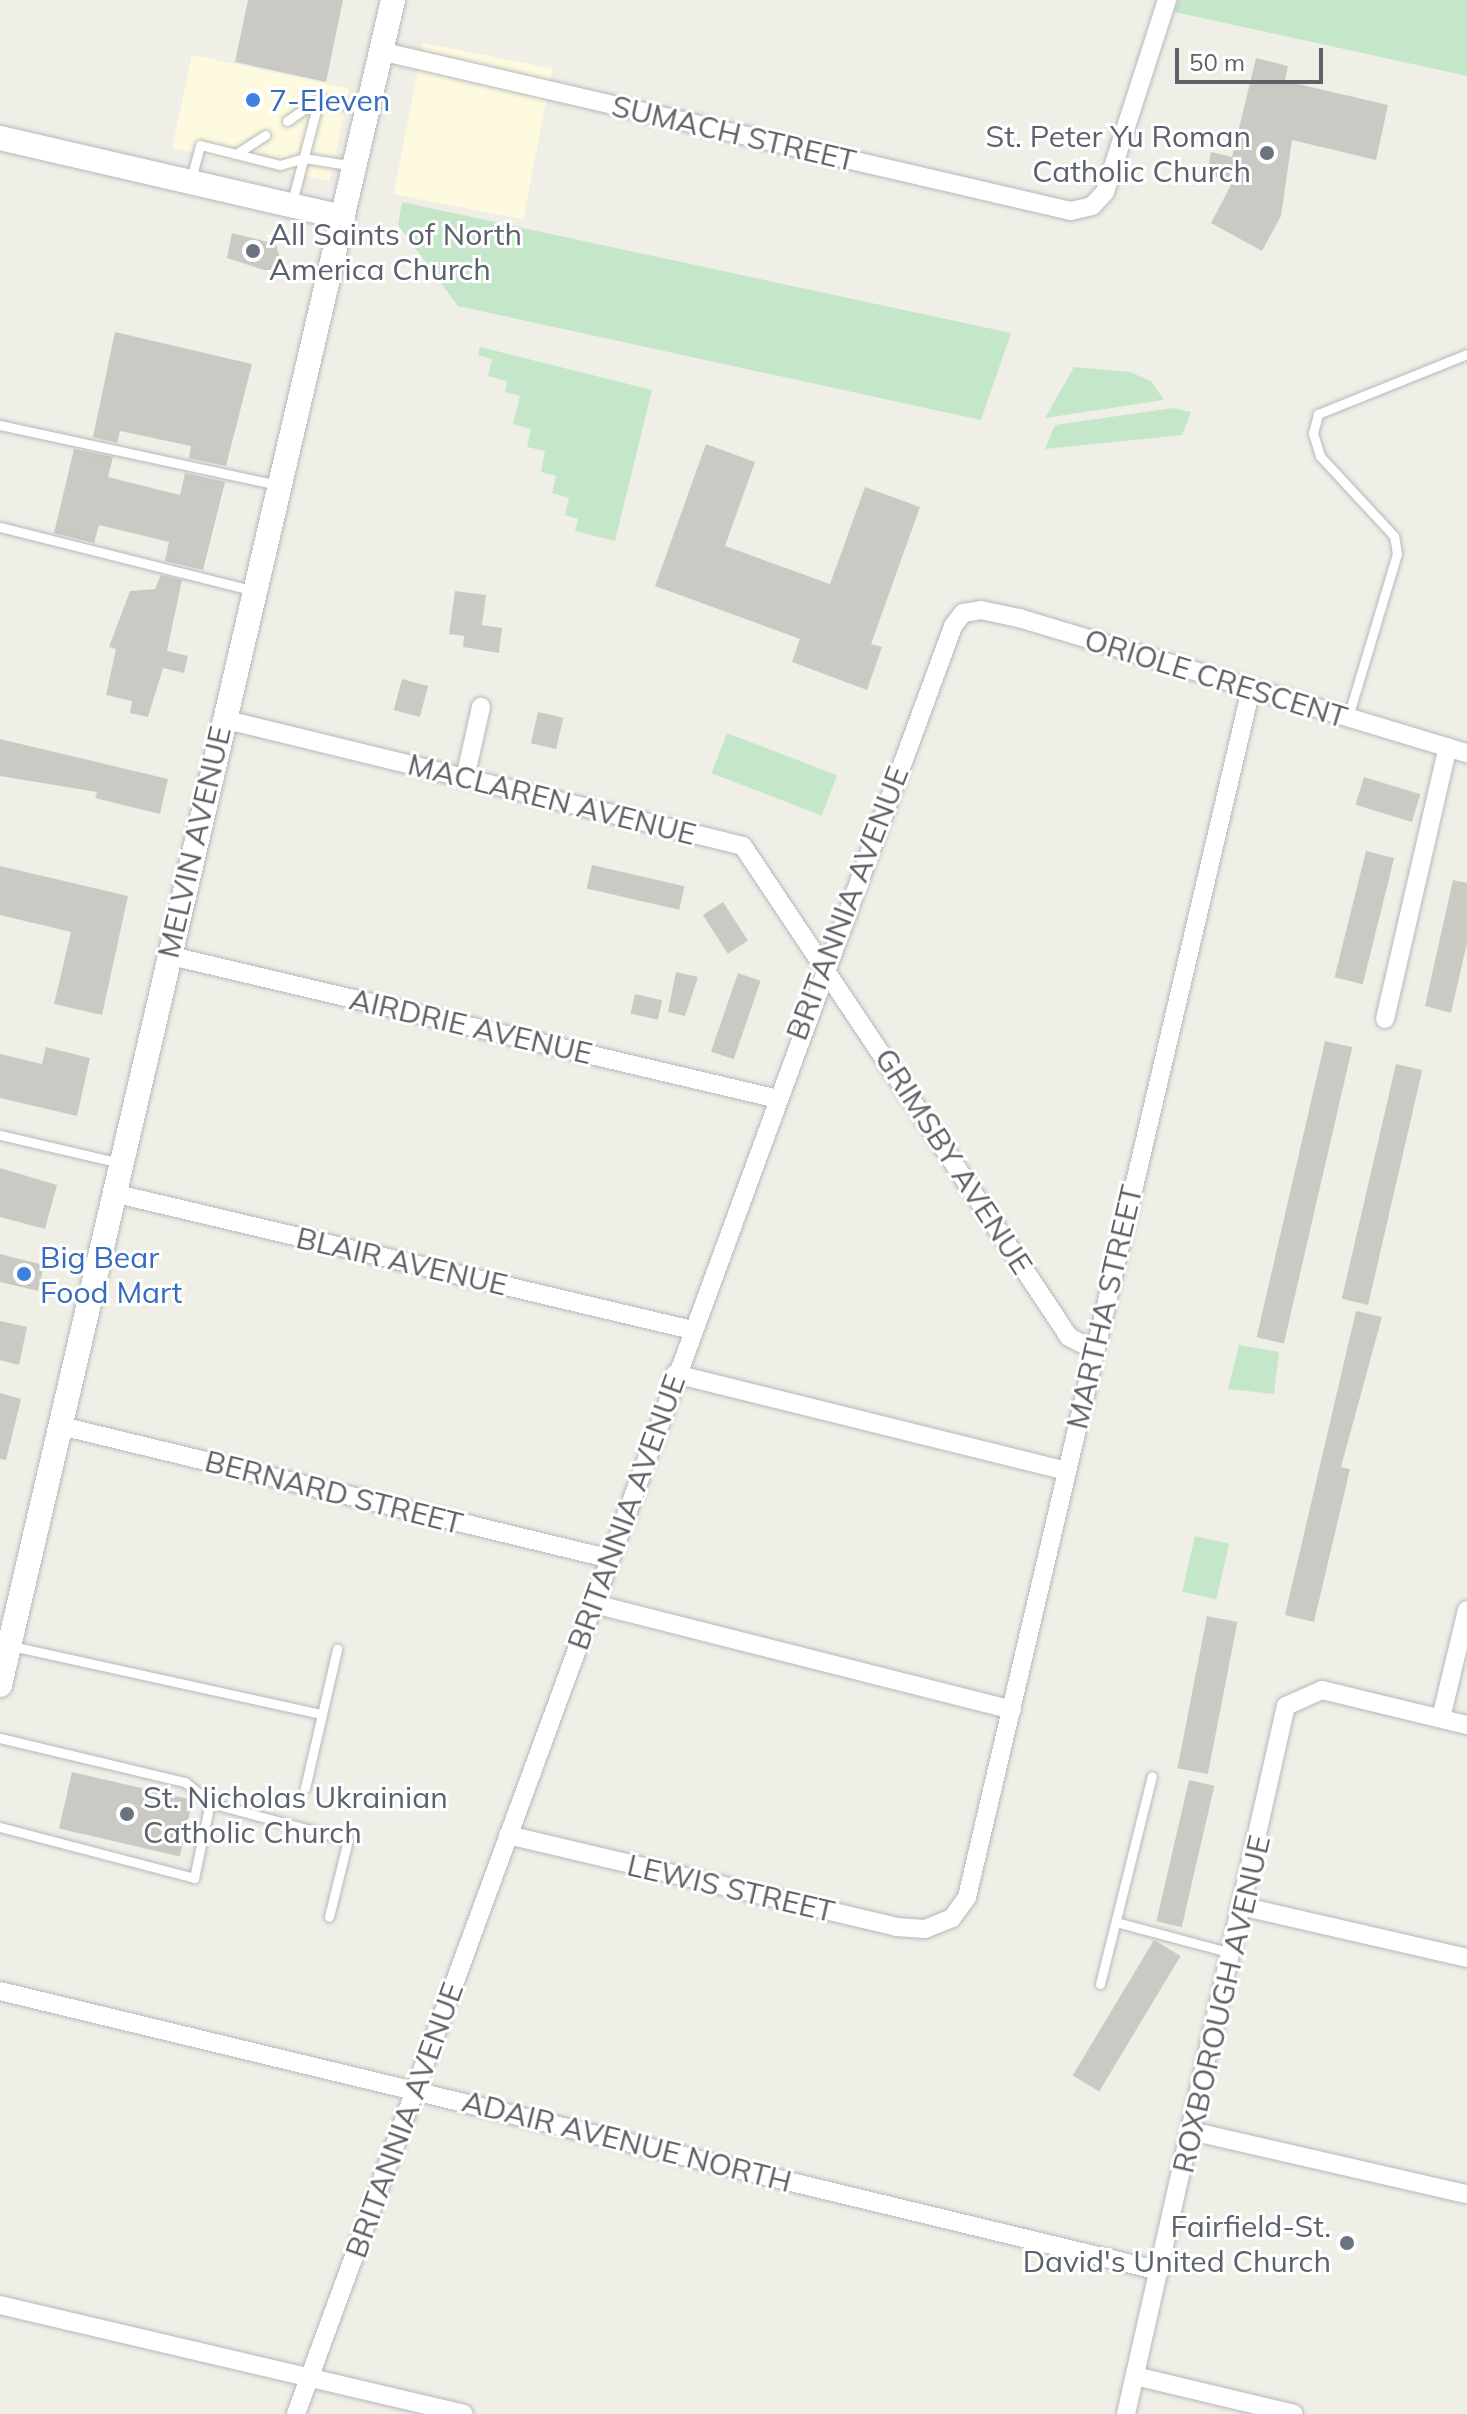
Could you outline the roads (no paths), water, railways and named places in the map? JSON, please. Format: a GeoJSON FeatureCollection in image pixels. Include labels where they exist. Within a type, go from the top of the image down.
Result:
{"type":"FeatureCollection","features":[{"type":"Feature","properties":{"kind":"street","name":"MELVIN AVENUE"},"geometry":{"type":"LineString","coordinates":[[0,1685],[167,955],[393,0]]}},
{"type":"Feature","properties":{"kind":"street","name":"SUMACH STREET"},"geometry":{"type":"LineString","coordinates":[[380,51],[1071,211],[1088,208],[1107,187],[1167,0]]}},
{"type":"Feature","properties":{"kind":"street"},"geometry":{"type":"LineString","coordinates":[[0,138],[343,217]]}},
{"type":"Feature","properties":{"kind":"street","name":"ORIOLE CRESCENT"},"geometry":{"type":"LineString","coordinates":[[963,613],[1019,618],[1250,693],[1348,717],[1467,753]]}},
{"type":"Feature","properties":{"kind":"street","name":"BRITANNIA AVENUE"},"geometry":{"type":"LineString","coordinates":[[296,2414],[594,1604],[607,1558],[824,961],[963,613]]}},
{"type":"Feature","properties":{"kind":"street","name":"MARTHA STREET"},"geometry":{"type":"LineString","coordinates":[[952,1918],[967,1897],[1250,693]]}},
{"type":"Feature","properties":{"kind":"street"},"geometry":{"type":"LineString","coordinates":[[465,778],[481,707]]}},
{"type":"Feature","properties":{"kind":"street","name":"MACLAREN AVENUE"},"geometry":{"type":"LineString","coordinates":[[223,719],[743,846],[824,961]]}},
{"type":"Feature","properties":{"kind":"street"},"geometry":{"type":"LineString","coordinates":[[1385,1019],[1448,747]]}},
{"type":"Feature","properties":{"kind":"street","name":"AIRDRIE AVENUE"},"geometry":{"type":"LineString","coordinates":[[167,955],[774,1098]]}},
{"type":"Feature","properties":{"kind":"street","name":"GRIMSBY AVENUE"},"geometry":{"type":"LineString","coordinates":[[824,961],[1069,1337],[1094,1350]]}},
{"type":"Feature","properties":{"kind":"street","name":"BLAIR AVENUE"},"geometry":{"type":"LineString","coordinates":[[113,1193],[692,1330]]}},
{"type":"Feature","properties":{"kind":"street"},"geometry":{"type":"LineString","coordinates":[[675,1374],[1066,1471]]}},
{"type":"Feature","properties":{"kind":"street","name":"BERNARD STREET"},"geometry":{"type":"LineString","coordinates":[[61,1426],[607,1558]]}},
{"type":"Feature","properties":{"kind":"street"},"geometry":{"type":"LineString","coordinates":[[594,1604],[1012,1710]]}},
{"type":"Feature","properties":{"kind":"street"},"geometry":{"type":"LineString","coordinates":[[1467,1610],[1441,1718],[1467,1725]]}},
{"type":"Feature","properties":{"kind":"street","name":"ROXBOROUGH AVENUE"},"geometry":{"type":"LineString","coordinates":[[1126,2414],[1245,1907],[1286,1706],[1303,1694],[1322,1690],[1441,1718]]}},
{"type":"Feature","properties":{"kind":"street","name":"LEWIS STREET"},"geometry":{"type":"LineString","coordinates":[[508,1835],[896,1927],[925,1929],[952,1918]]}},
{"type":"Feature","properties":{"kind":"street"},"geometry":{"type":"LineString","coordinates":[[1245,1907],[1467,1958]]}},
{"type":"Feature","properties":{"kind":"street","name":"ADAIR AVENUE NORTH"},"geometry":{"type":"LineString","coordinates":[[0,1991],[1160,2271]]}},
{"type":"Feature","properties":{"kind":"street"},"geometry":{"type":"LineString","coordinates":[[1191,2131],[1467,2194]]}},
{"type":"Feature","properties":{"kind":"street"},"geometry":{"type":"LineString","coordinates":[[0,2305],[463,2414]]}},
{"type":"Feature","properties":{"kind":"street"},"geometry":{"type":"LineString","coordinates":[[1135,2376],[1294,2414]]}},
{"type":"Feature","properties":{"kind":"lane"},"geometry":{"type":"LineString","coordinates":[[292,206],[319,99]]}},
{"type":"Feature","properties":{"kind":"lane"},"geometry":{"type":"LineString","coordinates":[[287,121],[319,99],[367,109]]}},
{"type":"Feature","properties":{"kind":"lane"},"geometry":{"type":"LineString","coordinates":[[236,154],[265,135]]}},
{"type":"Feature","properties":{"kind":"lane"},"geometry":{"type":"LineString","coordinates":[[190,182],[200,145],[280,165],[304,158],[354,166]]}},
{"type":"Feature","properties":{"kind":"lane"},"geometry":{"type":"LineString","coordinates":[[1348,717],[1397,554],[1394,536],[1320,456],[1313,433],[1318,414],[1467,354]]}},
{"type":"Feature","properties":{"kind":"lane"},"geometry":{"type":"LineString","coordinates":[[0,425],[279,486]]}},
{"type":"Feature","properties":{"kind":"lane"},"geometry":{"type":"LineString","coordinates":[[0,527],[254,591]]}},
{"type":"Feature","properties":{"kind":"lane"},"geometry":{"type":"LineString","coordinates":[[0,1135],[120,1163]]}},
{"type":"Feature","properties":{"kind":"lane"},"geometry":{"type":"LineString","coordinates":[[9,1646],[322,1714]]}},
{"type":"Feature","properties":{"kind":"lane"},"geometry":{"type":"LineString","coordinates":[[305,1788],[337,1649]]}},
{"type":"Feature","properties":{"kind":"lane"},"geometry":{"type":"LineString","coordinates":[[0,1738],[185,1782],[210,1803],[348,1840],[329,1917]]}},
{"type":"Feature","properties":{"kind":"lane"},"geometry":{"type":"LineString","coordinates":[[1100,1984],[1152,1776]]}},
{"type":"Feature","properties":{"kind":"lane"},"geometry":{"type":"LineString","coordinates":[[0,1827],[194,1878],[210,1803]]}},
{"type":"Feature","properties":{"kind":"lane"},"geometry":{"type":"LineString","coordinates":[[1116,1922],[1233,1953]]}},
{"type":"Feature","properties":{"kind":"place","name":"7-Eleven"},"geometry":{"type":"Point","coordinates":[253,100]}},
{"type":"Feature","properties":{"kind":"place","name":"St. Peter Yu Roman Catholic Church"},"geometry":{"type":"Point","coordinates":[1267,153]}},
{"type":"Feature","properties":{"kind":"place","name":"All Saints of North America Church"},"geometry":{"type":"Point","coordinates":[253,251]}},
{"type":"Feature","properties":{"kind":"place","name":"Big Bear Food Mart"},"geometry":{"type":"Point","coordinates":[24,1274]}},
{"type":"Feature","properties":{"kind":"place","name":"St. Nicholas Ukrainian Catholic Church"},"geometry":{"type":"Point","coordinates":[127,1814]}},
{"type":"Feature","properties":{"kind":"place","name":"Fairfield-St. David's United Church"},"geometry":{"type":"Point","coordinates":[1347,2243]}}]}
